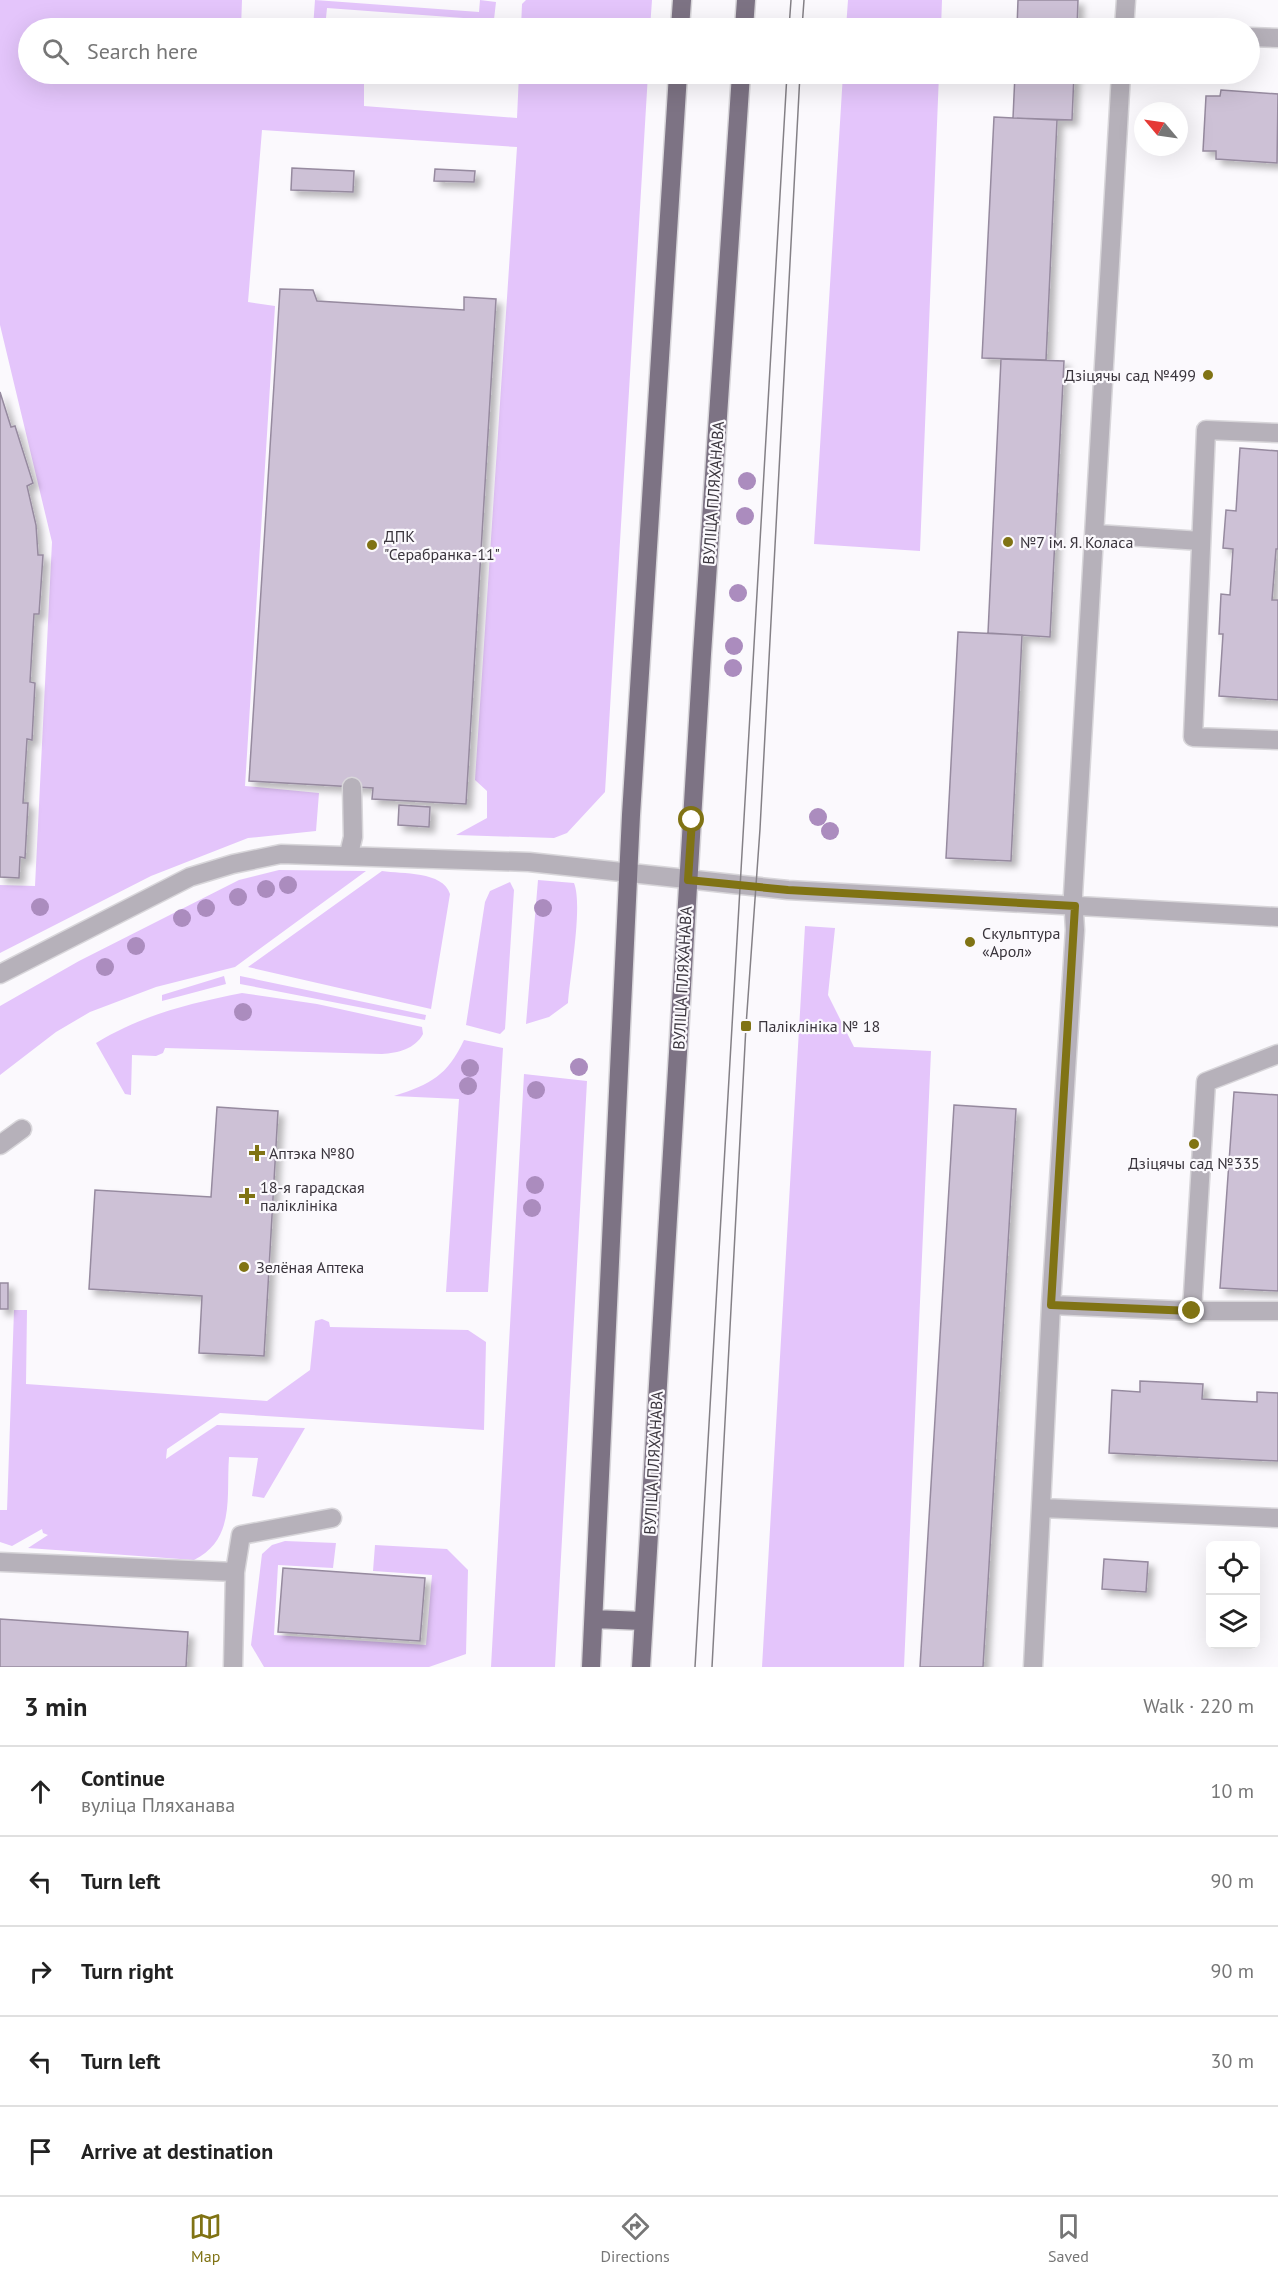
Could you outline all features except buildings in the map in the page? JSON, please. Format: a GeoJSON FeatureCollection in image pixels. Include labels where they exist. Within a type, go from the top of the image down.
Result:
{"type":"FeatureCollection","features":[{"type":"Feature","properties":{"kind":"main road"},"geometry":{"type":"LineString","coordinates":[[681,18],[682,0]]}},
{"type":"Feature","properties":{"kind":"main road"},"geometry":{"type":"LineString","coordinates":[[745,18],[746,0]]}},
{"type":"Feature","properties":{"kind":"main road"},"geometry":{"type":"LineString","coordinates":[[591,1667],[628,873],[677,84]]}},
{"type":"Feature","properties":{"kind":"main road","name":"ВУЛІЦА ПЛЯХАНАВА"},"geometry":{"type":"LineString","coordinates":[[641,1667],[688,880],[740,84]]}},
{"type":"Feature","properties":{"kind":"main road"},"geometry":{"type":"LineString","coordinates":[[594,1619],[643,1622]]}},
{"type":"Feature","properties":{"kind":"lane"},"geometry":{"type":"LineString","coordinates":[[1125,18],[1126,0]]}},
{"type":"Feature","properties":{"kind":"lane"},"geometry":{"type":"LineString","coordinates":[[1260,37],[1278,38]]}},
{"type":"Feature","properties":{"kind":"lane"},"geometry":{"type":"LineString","coordinates":[[1033,1667],[1051,1305],[1075,906],[1073,895],[1096,534],[1120,84]]}},
{"type":"Feature","properties":{"kind":"lane"},"geometry":{"type":"LineString","coordinates":[[1278,433],[1206,430],[1193,737],[1278,740]]}},
{"type":"Feature","properties":{"kind":"lane"},"geometry":{"type":"LineString","coordinates":[[1096,534],[1202,541]]}},
{"type":"Feature","properties":{"kind":"lane"},"geometry":{"type":"LineString","coordinates":[[349,854],[352,837],[352,787]]}},
{"type":"Feature","properties":{"kind":"lane"},"geometry":{"type":"LineString","coordinates":[[0,974],[190,877],[233,864],[281,854],[349,854],[529,862],[788,890],[1278,917]]}},
{"type":"Feature","properties":{"kind":"lane"},"geometry":{"type":"LineString","coordinates":[[1192,1311],[1206,1082],[1278,1054]]}},
{"type":"Feature","properties":{"kind":"lane"},"geometry":{"type":"LineString","coordinates":[[0,1145],[22,1129]]}},
{"type":"Feature","properties":{"kind":"lane"},"geometry":{"type":"LineString","coordinates":[[1051,1305],[1192,1311],[1278,1311]]}},
{"type":"Feature","properties":{"kind":"lane"},"geometry":{"type":"LineString","coordinates":[[1042,1508],[1278,1518]]}},
{"type":"Feature","properties":{"kind":"lane"},"geometry":{"type":"LineString","coordinates":[[233,1667],[237,1611],[235,1572],[241,1535],[332,1518]]}},
{"type":"Feature","properties":{"kind":"lane"},"geometry":{"type":"LineString","coordinates":[[0,1562],[235,1572]]}},
{"type":"Feature","properties":{"kind":"shaded area"},"geometry":{"type":"Polygon","coordinates":[[[0,0],[242,0],[241,18],[18,18],[18,84],[364,84],[364,106],[517,118],[519,84],[647,84],[605,792],[567,833],[554,838],[456,835],[487,818],[487,791],[475,780],[517,147],[262,130],[248,302],[275,306],[245,786],[319,793],[316,831],[248,838],[151,876],[0,953],[0,885],[35,886],[52,542],[0,325],[0,0]]]}},
{"type":"Feature","properties":{"kind":"shaded area"},"geometry":{"type":"Polygon","coordinates":[[[315,0],[479,12],[480,0],[496,2],[494,18],[463,18],[327,8],[326,18],[314,18],[315,0]]]}},
{"type":"Feature","properties":{"kind":"shaded area"},"geometry":{"type":"Polygon","coordinates":[[[526,0],[652,0],[651,18],[521,18],[522,4],[526,0]]]}},
{"type":"Feature","properties":{"kind":"shaded area"},"geometry":{"type":"Polygon","coordinates":[[[848,0],[942,0],[941,18],[847,18],[848,0]]]}},
{"type":"Feature","properties":{"kind":"shaded area"},"geometry":{"type":"Polygon","coordinates":[[[842,84],[939,84],[920,551],[814,544],[842,84]]]}},
{"type":"Feature","properties":{"kind":"shaded area"},"geometry":{"type":"Polygon","coordinates":[[[279,870],[366,871],[235,967],[156,987],[90,1012],[56,1032],[0,1075],[0,1006],[79,961],[239,880],[279,870]]]}},
{"type":"Feature","properties":{"kind":"shaded area"},"geometry":{"type":"Polygon","coordinates":[[[382,871],[431,877],[446,887],[450,894],[431,1009],[248,967],[382,871]]]}},
{"type":"Feature","properties":{"kind":"shaded area"},"geometry":{"type":"Polygon","coordinates":[[[538,880],[574,883],[577,907],[575,941],[568,1003],[549,1017],[526,1024],[538,880]]]}},
{"type":"Feature","properties":{"kind":"shaded area"},"geometry":{"type":"Polygon","coordinates":[[[510,882],[514,890],[505,1029],[500,1034],[466,1025],[485,902],[490,891],[510,882]]]}},
{"type":"Feature","properties":{"kind":"shaded area"},"geometry":{"type":"Polygon","coordinates":[[[805,926],[835,928],[828,995],[854,1047],[931,1051],[904,1667],[762,1667],[805,926]]]}},
{"type":"Feature","properties":{"kind":"shaded area"},"geometry":{"type":"Polygon","coordinates":[[[224,976],[226,984],[162,1001],[162,995],[224,976]]]}},
{"type":"Feature","properties":{"kind":"shaded area"},"geometry":{"type":"Polygon","coordinates":[[[240,976],[426,1015],[425,1020],[240,984],[240,976]]]}},
{"type":"Feature","properties":{"kind":"shaded area"},"geometry":{"type":"Polygon","coordinates":[[[242,993],[317,1004],[422,1027],[423,1034],[406,1049],[382,1054],[165,1048],[163,1053],[156,1056],[132,1055],[131,1095],[125,1094],[96,1043],[149,1017],[203,1001],[242,993]]]}},
{"type":"Feature","properties":{"kind":"shaded area"},"geometry":{"type":"Polygon","coordinates":[[[464,1040],[503,1048],[488,1292],[446,1292],[459,1099],[394,1096],[436,1077],[451,1062],[464,1040]]]}},
{"type":"Feature","properties":{"kind":"shaded area"},"geometry":{"type":"Polygon","coordinates":[[[524,1074],[587,1081],[555,1667],[491,1667],[524,1074]]]}},
{"type":"Feature","properties":{"kind":"shaded area"},"geometry":{"type":"Polygon","coordinates":[[[14,1310],[27,1310],[26,1384],[267,1401],[310,1370],[315,1321],[322,1319],[329,1322],[330,1327],[468,1330],[486,1342],[484,1430],[220,1413],[167,1449],[166,1459],[217,1425],[305,1428],[264,1498],[252,1496],[258,1458],[229,1457],[228,1501],[223,1528],[217,1541],[194,1560],[28,1548],[48,1535],[43,1533],[42,1529],[12,1546],[0,1542],[0,1510],[7,1510],[14,1310]]]}},
{"type":"Feature","properties":{"kind":"shaded area"},"geometry":{"type":"Polygon","coordinates":[[[285,1541],[336,1543],[333,1568],[278,1565],[274,1635],[426,1645],[432,1575],[373,1571],[375,1545],[447,1549],[468,1570],[466,1654],[429,1667],[264,1667],[251,1645],[262,1554],[272,1545],[285,1541]]]}},
{"type":"Feature","properties":{"kind":"tram line"},"geometry":{"type":"LineString","coordinates":[[790,18],[791,0]]}},
{"type":"Feature","properties":{"kind":"tram line"},"geometry":{"type":"LineString","coordinates":[[803,18],[804,0]]}},
{"type":"Feature","properties":{"kind":"tram line"},"geometry":{"type":"LineString","coordinates":[[695,1667],[786,84]]}},
{"type":"Feature","properties":{"kind":"tram line"},"geometry":{"type":"LineString","coordinates":[[712,1667],[799,84]]}},
{"type":"Feature","properties":{"kind":"place","name":"Дзіцячы сад №499"},"geometry":{"type":"Point","coordinates":[1208,375]}},
{"type":"Feature","properties":{"kind":"place","name":"№7 ім. Я. Коласа"},"geometry":{"type":"Point","coordinates":[1008,542]}},
{"type":"Feature","properties":{"kind":"place","name":"ДПК \"Серабранка-11\""},"geometry":{"type":"Point","coordinates":[372,545]}},
{"type":"Feature","properties":{"kind":"place","name":"Скульптура «Арол»"},"geometry":{"type":"Point","coordinates":[970,942]}},
{"type":"Feature","properties":{"kind":"place","name":"Паліклініка № 18"},"geometry":{"type":"Point","coordinates":[746,1026]}},
{"type":"Feature","properties":{"kind":"place","name":"Дзіцячы сад №335"},"geometry":{"type":"Point","coordinates":[1194,1144]}},
{"type":"Feature","properties":{"kind":"place","name":"Аптэка №80"},"geometry":{"type":"Point","coordinates":[257,1153]}},
{"type":"Feature","properties":{"kind":"place","name":"18-я гарадская паліклініка"},"geometry":{"type":"Point","coordinates":[247,1196]}},
{"type":"Feature","properties":{"kind":"place","name":"Зелёная Аптека"},"geometry":{"type":"Point","coordinates":[244,1267]}},
{"type":"Feature","properties":{"kind":"route"},"geometry":{"type":"LineString","coordinates":[[692,820],[688,880],[788,890],[1075,906],[1051,1305],[1192,1311]]}}]}
